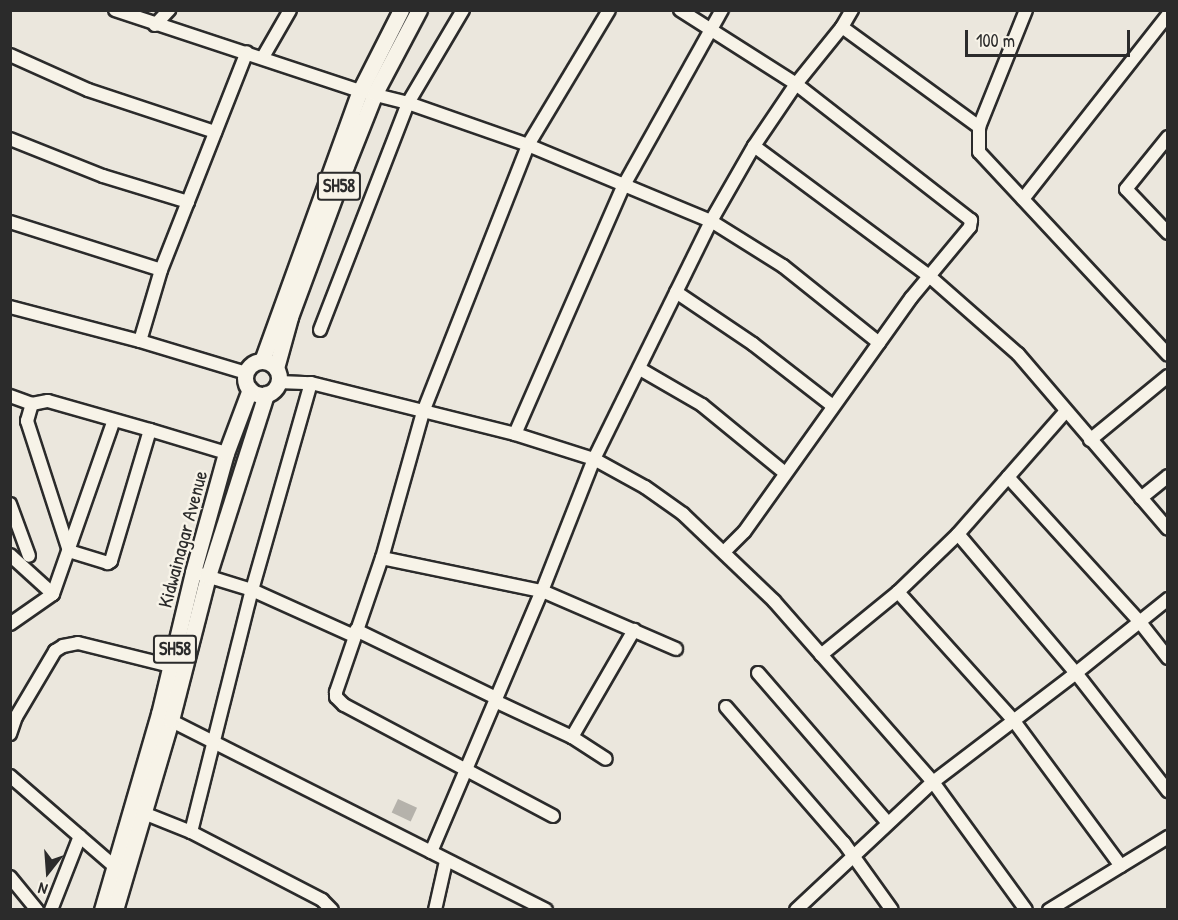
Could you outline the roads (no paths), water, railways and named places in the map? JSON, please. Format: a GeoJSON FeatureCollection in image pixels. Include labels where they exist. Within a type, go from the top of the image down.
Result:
{"type":"FeatureCollection","features":[{"type":"Feature","properties":{"kind":"main road","name":"SH58"},"geometry":{"type":"LineString","coordinates":[[266,394],[274,389],[272,370],[368,92],[401,10]]}},
{"type":"Feature","properties":{"kind":"main road","name":"SH58"},"geometry":{"type":"LineString","coordinates":[[368,92],[419,10]]}},
{"type":"Feature","properties":{"kind":"main road"},"geometry":{"type":"LineString","coordinates":[[266,394],[258,394],[250,389],[246,382],[246,373],[253,363],[272,370]]}},
{"type":"Feature","properties":{"kind":"main road","name":"Kidwainagar Avenue"},"geometry":{"type":"LineString","coordinates":[[112,907],[165,717],[201,574],[226,453],[250,389]]}},
{"type":"Feature","properties":{"kind":"main road","name":"Kidwainagar Avenue"},"geometry":{"type":"LineString","coordinates":[[165,717],[171,666],[201,574],[266,394]]}},
{"type":"Feature","properties":{"kind":"main road","name":"Kidwainagar Avenue"},"geometry":{"type":"LineString","coordinates":[[112,907],[115,867],[138,811]]}},
{"type":"Feature","properties":{"kind":"street"},"geometry":{"type":"LineString","coordinates":[[115,10],[155,25],[408,103],[528,145],[711,221],[783,266],[879,343]]}},
{"type":"Feature","properties":{"kind":"street"},"geometry":{"type":"LineString","coordinates":[[155,25],[169,10]]}},
{"type":"Feature","properties":{"kind":"street"},"geometry":{"type":"LineString","coordinates":[[263,57],[290,10]]}},
{"type":"Feature","properties":{"kind":"street"},"geometry":{"type":"LineString","coordinates":[[320,330],[408,103],[463,10]]}},
{"type":"Feature","properties":{"kind":"street"},"geometry":{"type":"LineString","coordinates":[[553,816],[344,705],[336,697],[355,633],[382,558],[423,412],[528,145],[609,10]]}},
{"type":"Feature","properties":{"kind":"street"},"geometry":{"type":"LineString","coordinates":[[680,10],[796,84],[970,220],[970,226],[928,275],[744,532],[724,552]]}},
{"type":"Feature","properties":{"kind":"street"},"geometry":{"type":"LineString","coordinates":[[515,434],[624,185],[722,10]]}},
{"type":"Feature","properties":{"kind":"street"},"geometry":{"type":"LineString","coordinates":[[431,852],[542,591],[594,459],[711,221],[754,146],[796,84],[842,27],[852,10]]}},
{"type":"Feature","properties":{"kind":"street"},"geometry":{"type":"LineString","coordinates":[[1026,10],[979,127],[979,152],[1167,355]]}},
{"type":"Feature","properties":{"kind":"street"},"geometry":{"type":"LineString","coordinates":[[1023,199],[1167,15]]}},
{"type":"Feature","properties":{"kind":"street"},"geometry":{"type":"LineString","coordinates":[[842,27],[979,127]]}},
{"type":"Feature","properties":{"kind":"street"},"geometry":{"type":"LineString","coordinates":[[140,341],[161,270],[247,52]]}},
{"type":"Feature","properties":{"kind":"street"},"geometry":{"type":"LineString","coordinates":[[10,55],[88,90],[215,132]]}},
{"type":"Feature","properties":{"kind":"street"},"geometry":{"type":"LineString","coordinates":[[1167,137],[1126,189],[1167,233]]}},
{"type":"Feature","properties":{"kind":"street"},"geometry":{"type":"LineString","coordinates":[[10,139],[103,176],[188,202]]}},
{"type":"Feature","properties":{"kind":"street"},"geometry":{"type":"LineString","coordinates":[[754,146],[928,275],[1018,354],[1167,530]]}},
{"type":"Feature","properties":{"kind":"street"},"geometry":{"type":"LineString","coordinates":[[10,222],[161,270]]}},
{"type":"Feature","properties":{"kind":"street"},"geometry":{"type":"LineString","coordinates":[[676,292],[753,344],[833,406]]}},
{"type":"Feature","properties":{"kind":"street"},"geometry":{"type":"LineString","coordinates":[[10,307],[140,341],[246,373]]}},
{"type":"Feature","properties":{"kind":"street"},"geometry":{"type":"LineString","coordinates":[[640,369],[702,405],[785,473]]}},
{"type":"Feature","properties":{"kind":"street"},"geometry":{"type":"LineString","coordinates":[[272,370],[311,383],[515,434],[594,459],[645,487],[682,514],[774,601],[933,782],[1026,909]]}},
{"type":"Feature","properties":{"kind":"street"},"geometry":{"type":"LineString","coordinates":[[1090,440],[1167,376]]}},
{"type":"Feature","properties":{"kind":"street"},"geometry":{"type":"LineString","coordinates":[[191,832],[216,743],[252,590],[311,383]]}},
{"type":"Feature","properties":{"kind":"street"},"geometry":{"type":"LineString","coordinates":[[10,396],[32,404],[48,401],[226,453]]}},
{"type":"Feature","properties":{"kind":"street"},"geometry":{"type":"LineString","coordinates":[[32,404],[27,420],[69,551]]}},
{"type":"Feature","properties":{"kind":"street"},"geometry":{"type":"LineString","coordinates":[[821,655],[898,592],[958,534],[1065,411]]}},
{"type":"Feature","properties":{"kind":"street"},"geometry":{"type":"LineString","coordinates":[[10,624],[53,594],[114,420]]}},
{"type":"Feature","properties":{"kind":"street"},"geometry":{"type":"LineString","coordinates":[[69,551],[108,563],[115,557],[150,430]]}},
{"type":"Feature","properties":{"kind":"street"},"geometry":{"type":"LineString","coordinates":[[1141,498],[1167,476]]}},
{"type":"Feature","properties":{"kind":"street"},"geometry":{"type":"LineString","coordinates":[[1008,477],[1139,621],[1167,658]]}},
{"type":"Feature","properties":{"kind":"street"},"geometry":{"type":"LineString","coordinates":[[10,504],[29,556]]}},
{"type":"Feature","properties":{"kind":"street"},"geometry":{"type":"LineString","coordinates":[[958,534],[1076,674],[1167,791]]}},
{"type":"Feature","properties":{"kind":"street"},"geometry":{"type":"LineString","coordinates":[[10,555],[53,594]]}},
{"type":"Feature","properties":{"kind":"street"},"geometry":{"type":"LineString","coordinates":[[382,558],[542,591],[676,649]]}},
{"type":"Feature","properties":{"kind":"street"},"geometry":{"type":"LineString","coordinates":[[201,574],[252,590],[355,633],[572,737],[606,759]]}},
{"type":"Feature","properties":{"kind":"street"},"geometry":{"type":"LineString","coordinates":[[898,592],[1014,721],[1120,866]]}},
{"type":"Feature","properties":{"kind":"street"},"geometry":{"type":"LineString","coordinates":[[796,909],[933,782],[1076,674],[1167,599]]}},
{"type":"Feature","properties":{"kind":"street"},"geometry":{"type":"LineString","coordinates":[[572,737],[634,630]]}},
{"type":"Feature","properties":{"kind":"street"},"geometry":{"type":"LineString","coordinates":[[10,734],[16,717],[55,651],[63,646],[78,643],[171,666]]}},
{"type":"Feature","properties":{"kind":"street"},"geometry":{"type":"LineString","coordinates":[[758,673],[888,823]]}},
{"type":"Feature","properties":{"kind":"street"},"geometry":{"type":"LineString","coordinates":[[726,707],[853,856],[892,909]]}},
{"type":"Feature","properties":{"kind":"street"},"geometry":{"type":"LineString","coordinates":[[165,717],[446,861],[546,909]]}},
{"type":"Feature","properties":{"kind":"street"},"geometry":{"type":"LineString","coordinates":[[10,776],[115,867]]}},
{"type":"Feature","properties":{"kind":"street"},"geometry":{"type":"LineString","coordinates":[[138,811],[191,832],[322,900],[332,909]]}},
{"type":"Feature","properties":{"kind":"street"},"geometry":{"type":"LineString","coordinates":[[51,909],[80,836]]}},
{"type":"Feature","properties":{"kind":"street"},"geometry":{"type":"LineString","coordinates":[[1049,909],[1167,837]]}},
{"type":"Feature","properties":{"kind":"street"},"geometry":{"type":"LineString","coordinates":[[435,909],[446,861]]}},
{"type":"Feature","properties":{"kind":"street"},"geometry":{"type":"LineString","coordinates":[[10,878],[37,909]]}}]}
